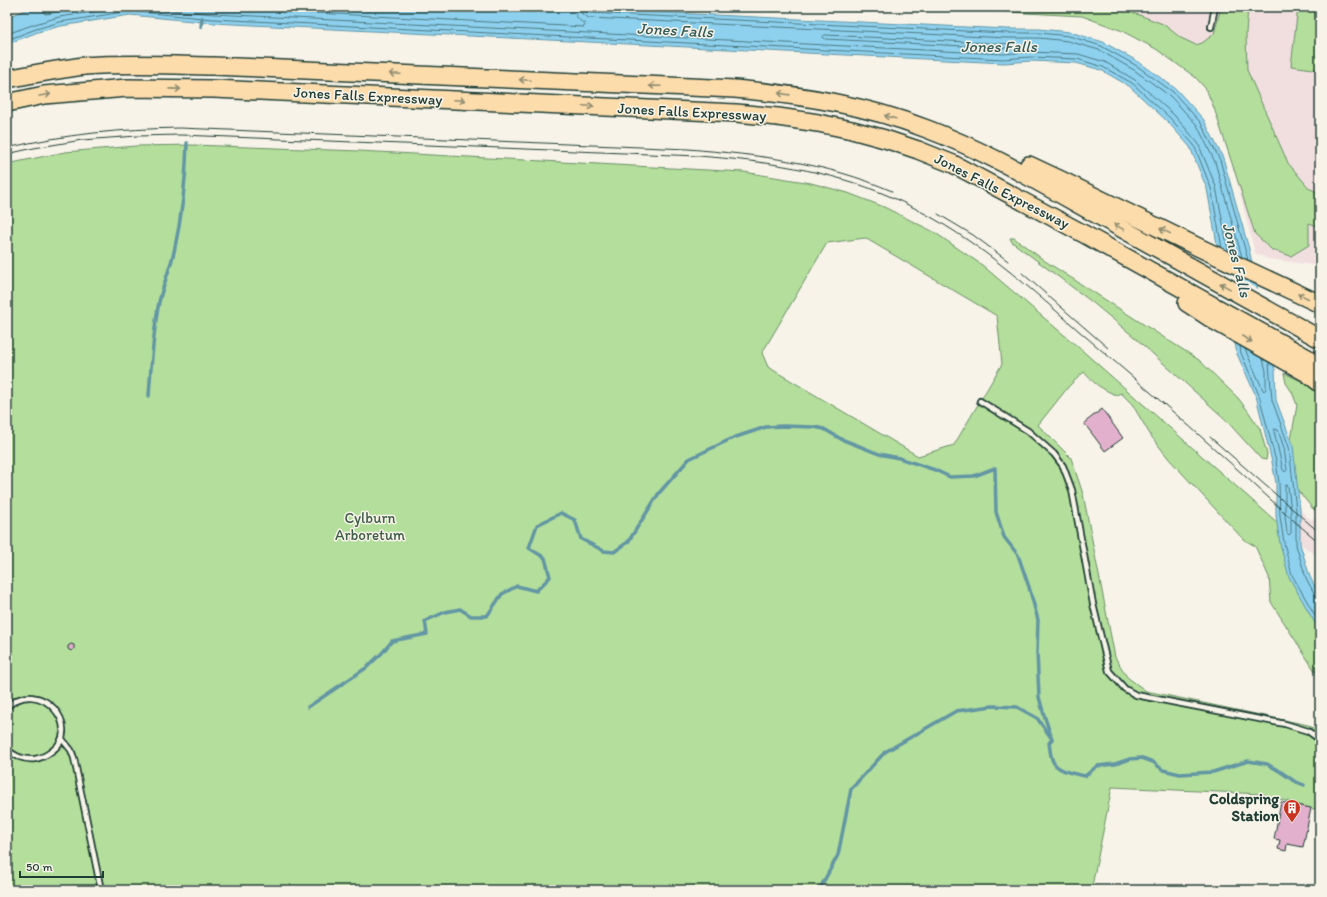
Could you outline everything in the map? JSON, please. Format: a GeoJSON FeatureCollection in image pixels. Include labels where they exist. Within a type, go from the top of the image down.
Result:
{"type":"FeatureCollection","features":[{"type":"Feature","properties":{"kind":"highway","name":"Jones Falls Expressway"},"geometry":{"type":"LineString","coordinates":[[7,79],[78,67],[135,64],[213,66],[728,89],[780,93],[859,107],[927,129],[990,156],[1320,339]]}},
{"type":"Feature","properties":{"kind":"highway","name":"Jones Falls Expressway"},"geometry":{"type":"LineString","coordinates":[[7,103],[44,95],[120,88],[214,89],[736,113],[818,123],[885,139],[953,164],[980,177],[1084,234],[1211,312]]}},
{"type":"Feature","properties":{"kind":"highway"},"geometry":{"type":"LineString","coordinates":[[927,129],[962,139],[992,150],[1062,180],[1200,248],[1320,304]]}},
{"type":"Feature","properties":{"kind":"highway"},"geometry":{"type":"LineString","coordinates":[[1211,312],[1289,348],[1320,366]]}},
{"type":"Feature","properties":{"kind":"highway"},"geometry":{"type":"LineString","coordinates":[[1211,312],[1292,365],[1307,373],[1320,384]]}},
{"type":"Feature","properties":{"kind":"lane"},"geometry":{"type":"LineString","coordinates":[[1211,27],[1215,7]]}},
{"type":"Feature","properties":{"kind":"lane"},"geometry":{"type":"LineString","coordinates":[[980,401],[1028,431],[1054,454],[1063,466],[1072,490],[1093,604],[1109,671],[1125,690],[1136,695],[1285,724],[1308,731],[1320,740]]}},
{"type":"Feature","properties":{"kind":"lane"},"geometry":{"type":"LineString","coordinates":[[7,707],[15,700],[23,697],[41,699],[49,703],[56,710],[63,728],[62,739],[56,748],[39,758],[29,760],[19,758],[8,752]]}},
{"type":"Feature","properties":{"kind":"lane"},"geometry":{"type":"LineString","coordinates":[[62,739],[71,750],[74,758],[101,890]]}},
{"type":"Feature","properties":{"kind":"shaded area"},"geometry":{"type":"Polygon","coordinates":[[[965,7],[1320,7],[1320,266],[1268,259],[1255,253],[1209,72],[1116,16],[965,7]]]}},
{"type":"Feature","properties":{"kind":"shaded area"},"geometry":{"type":"Polygon","coordinates":[[[1300,510],[1311,520],[1320,512],[1320,558],[1300,544],[1300,510]]]}},
{"type":"Feature","properties":{"kind":"green space"},"geometry":{"type":"Polygon","coordinates":[[[913,7],[1118,7],[1163,24],[1181,38],[1196,45],[1202,43],[1214,34],[1221,7],[1248,7],[1246,33],[1247,70],[1288,163],[1309,188],[1320,194],[1320,227],[1309,223],[1309,245],[1291,256],[1272,250],[1255,234],[1214,108],[1206,89],[1195,77],[1156,49],[1120,30],[1082,16],[913,7]]]}},
{"type":"Feature","properties":{"kind":"green space"},"geometry":{"type":"Polygon","coordinates":[[[1298,7],[1320,7],[1320,70],[1291,66],[1298,7]]]}},
{"type":"Feature","properties":{"kind":"green space","name":"Cylburn Arboretum"},"geometry":{"type":"Polygon","coordinates":[[[193,145],[359,151],[744,172],[811,183],[848,193],[884,207],[934,232],[982,265],[1077,346],[1296,539],[1320,620],[1320,679],[1271,602],[1269,577],[1255,546],[1243,539],[1169,459],[1151,436],[1132,404],[1121,393],[1116,395],[1102,388],[1091,380],[1084,372],[1069,386],[1038,425],[1071,458],[1083,494],[1115,657],[1127,677],[1146,691],[1308,725],[1320,732],[1320,807],[1313,809],[1262,794],[1112,787],[1092,886],[1109,890],[7,890],[7,164],[65,152],[136,146],[193,145]],[[865,238],[827,243],[762,353],[768,367],[918,456],[954,445],[1002,364],[997,316],[865,238]]]}},
{"type":"Feature","properties":{"kind":"green space"},"geometry":{"type":"Polygon","coordinates":[[[1010,238],[1014,238],[1045,261],[1199,360],[1238,398],[1248,411],[1260,429],[1267,454],[1266,460],[1261,459],[1224,418],[1133,336],[1092,302],[1012,242],[1010,238]]]}},
{"type":"Feature","properties":{"kind":"green space"},"geometry":{"type":"Polygon","coordinates":[[[1284,373],[1301,381],[1320,394],[1320,512],[1313,509],[1292,483],[1290,445],[1297,405],[1292,392],[1286,383],[1284,373]]]}},
{"type":"Feature","properties":{"kind":"water","name":"Jones Falls"},"geometry":{"type":"Polygon","coordinates":[[[34,7],[547,7],[1007,29],[1039,29],[1070,32],[1103,42],[1139,62],[1176,89],[1204,120],[1223,158],[1249,249],[1275,370],[1276,400],[1293,446],[1300,510],[1300,544],[1310,577],[1320,596],[1320,632],[1289,577],[1280,544],[1276,516],[1276,483],[1272,462],[1256,396],[1237,354],[1207,189],[1190,147],[1167,121],[1129,86],[1101,70],[1076,63],[1031,61],[1004,63],[213,23],[130,15],[61,26],[38,32],[7,44],[7,17],[34,7]]]}},
{"type":"Feature","properties":{"kind":"pier"},"geometry":{"type":"Polygon","coordinates":[[[1219,267],[1260,290],[1276,365],[1233,341],[1219,267]]]}},
{"type":"Feature","properties":{"kind":"building"},"geometry":{"type":"Polygon","coordinates":[[[1102,409],[1123,438],[1105,451],[1084,423],[1102,409]]]}},
{"type":"Feature","properties":{"kind":"building"},"geometry":{"type":"Polygon","coordinates":[[[71,644],[74,645],[74,649],[71,651],[68,649],[68,646],[71,644]]]}},
{"type":"Feature","properties":{"kind":"building","name":"Coldspring Station"},"geometry":{"type":"Polygon","coordinates":[[[1281,802],[1311,808],[1303,847],[1287,844],[1286,851],[1278,849],[1280,840],[1274,839],[1281,802]]]}},
{"type":"Feature","properties":{"kind":"waterway"},"geometry":{"type":"LineString","coordinates":[[201,27],[202,18]]}},
{"type":"Feature","properties":{"kind":"waterway"},"geometry":{"type":"LineString","coordinates":[[149,396],[152,349],[157,314],[177,238],[185,184],[187,143]]}},
{"type":"Feature","properties":{"kind":"waterway"},"geometry":{"type":"LineString","coordinates":[[308,707],[366,668],[392,641],[427,634],[425,621],[445,612],[460,609],[471,616],[487,616],[502,594],[517,586],[536,591],[550,577],[545,558],[529,548],[537,525],[561,513],[575,520],[581,539],[604,551],[614,552],[628,542],[659,493],[689,459],[733,438],[766,427],[814,427],[824,429],[841,439],[879,454],[899,458],[935,470],[950,477],[974,476],[995,468],[996,512],[1004,537],[1018,555],[1038,620],[1037,652],[1039,697],[1052,739]]}},
{"type":"Feature","properties":{"kind":"waterway"},"geometry":{"type":"LineString","coordinates":[[819,890],[838,855],[851,789],[885,752],[956,711],[993,706],[1017,707],[1037,718],[1052,739],[1049,743],[1054,763],[1061,769],[1085,776],[1097,766],[1115,764],[1130,759],[1142,758],[1153,762],[1163,770],[1180,774],[1213,772],[1248,761],[1267,764],[1294,781],[1304,785]]}},
{"type":"Feature","properties":{"kind":"tram line"},"geometry":{"type":"LineString","coordinates":[[7,148],[50,139],[93,133],[180,128],[688,149],[792,161],[842,173],[892,191]]}},
{"type":"Feature","properties":{"kind":"tram line"},"geometry":{"type":"LineString","coordinates":[[7,154],[82,140],[137,136],[181,135],[698,156],[772,164],[843,179],[889,196],[916,209],[942,223],[990,256],[1035,292],[1172,411],[1320,543]]}},
{"type":"Feature","properties":{"kind":"tram line"},"geometry":{"type":"LineString","coordinates":[[938,214],[973,235],[1008,261]]}},
{"type":"Feature","properties":{"kind":"tram line"},"geometry":{"type":"LineString","coordinates":[[1022,273],[1108,348]]}},
{"type":"Feature","properties":{"kind":"tram line"},"geometry":{"type":"LineString","coordinates":[[1210,437],[1320,533]]}},
{"type":"Feature","properties":{"kind":"place","name":"Coldspring Station"},"geometry":{"type":"Point","coordinates":[1292,823]}}]}
